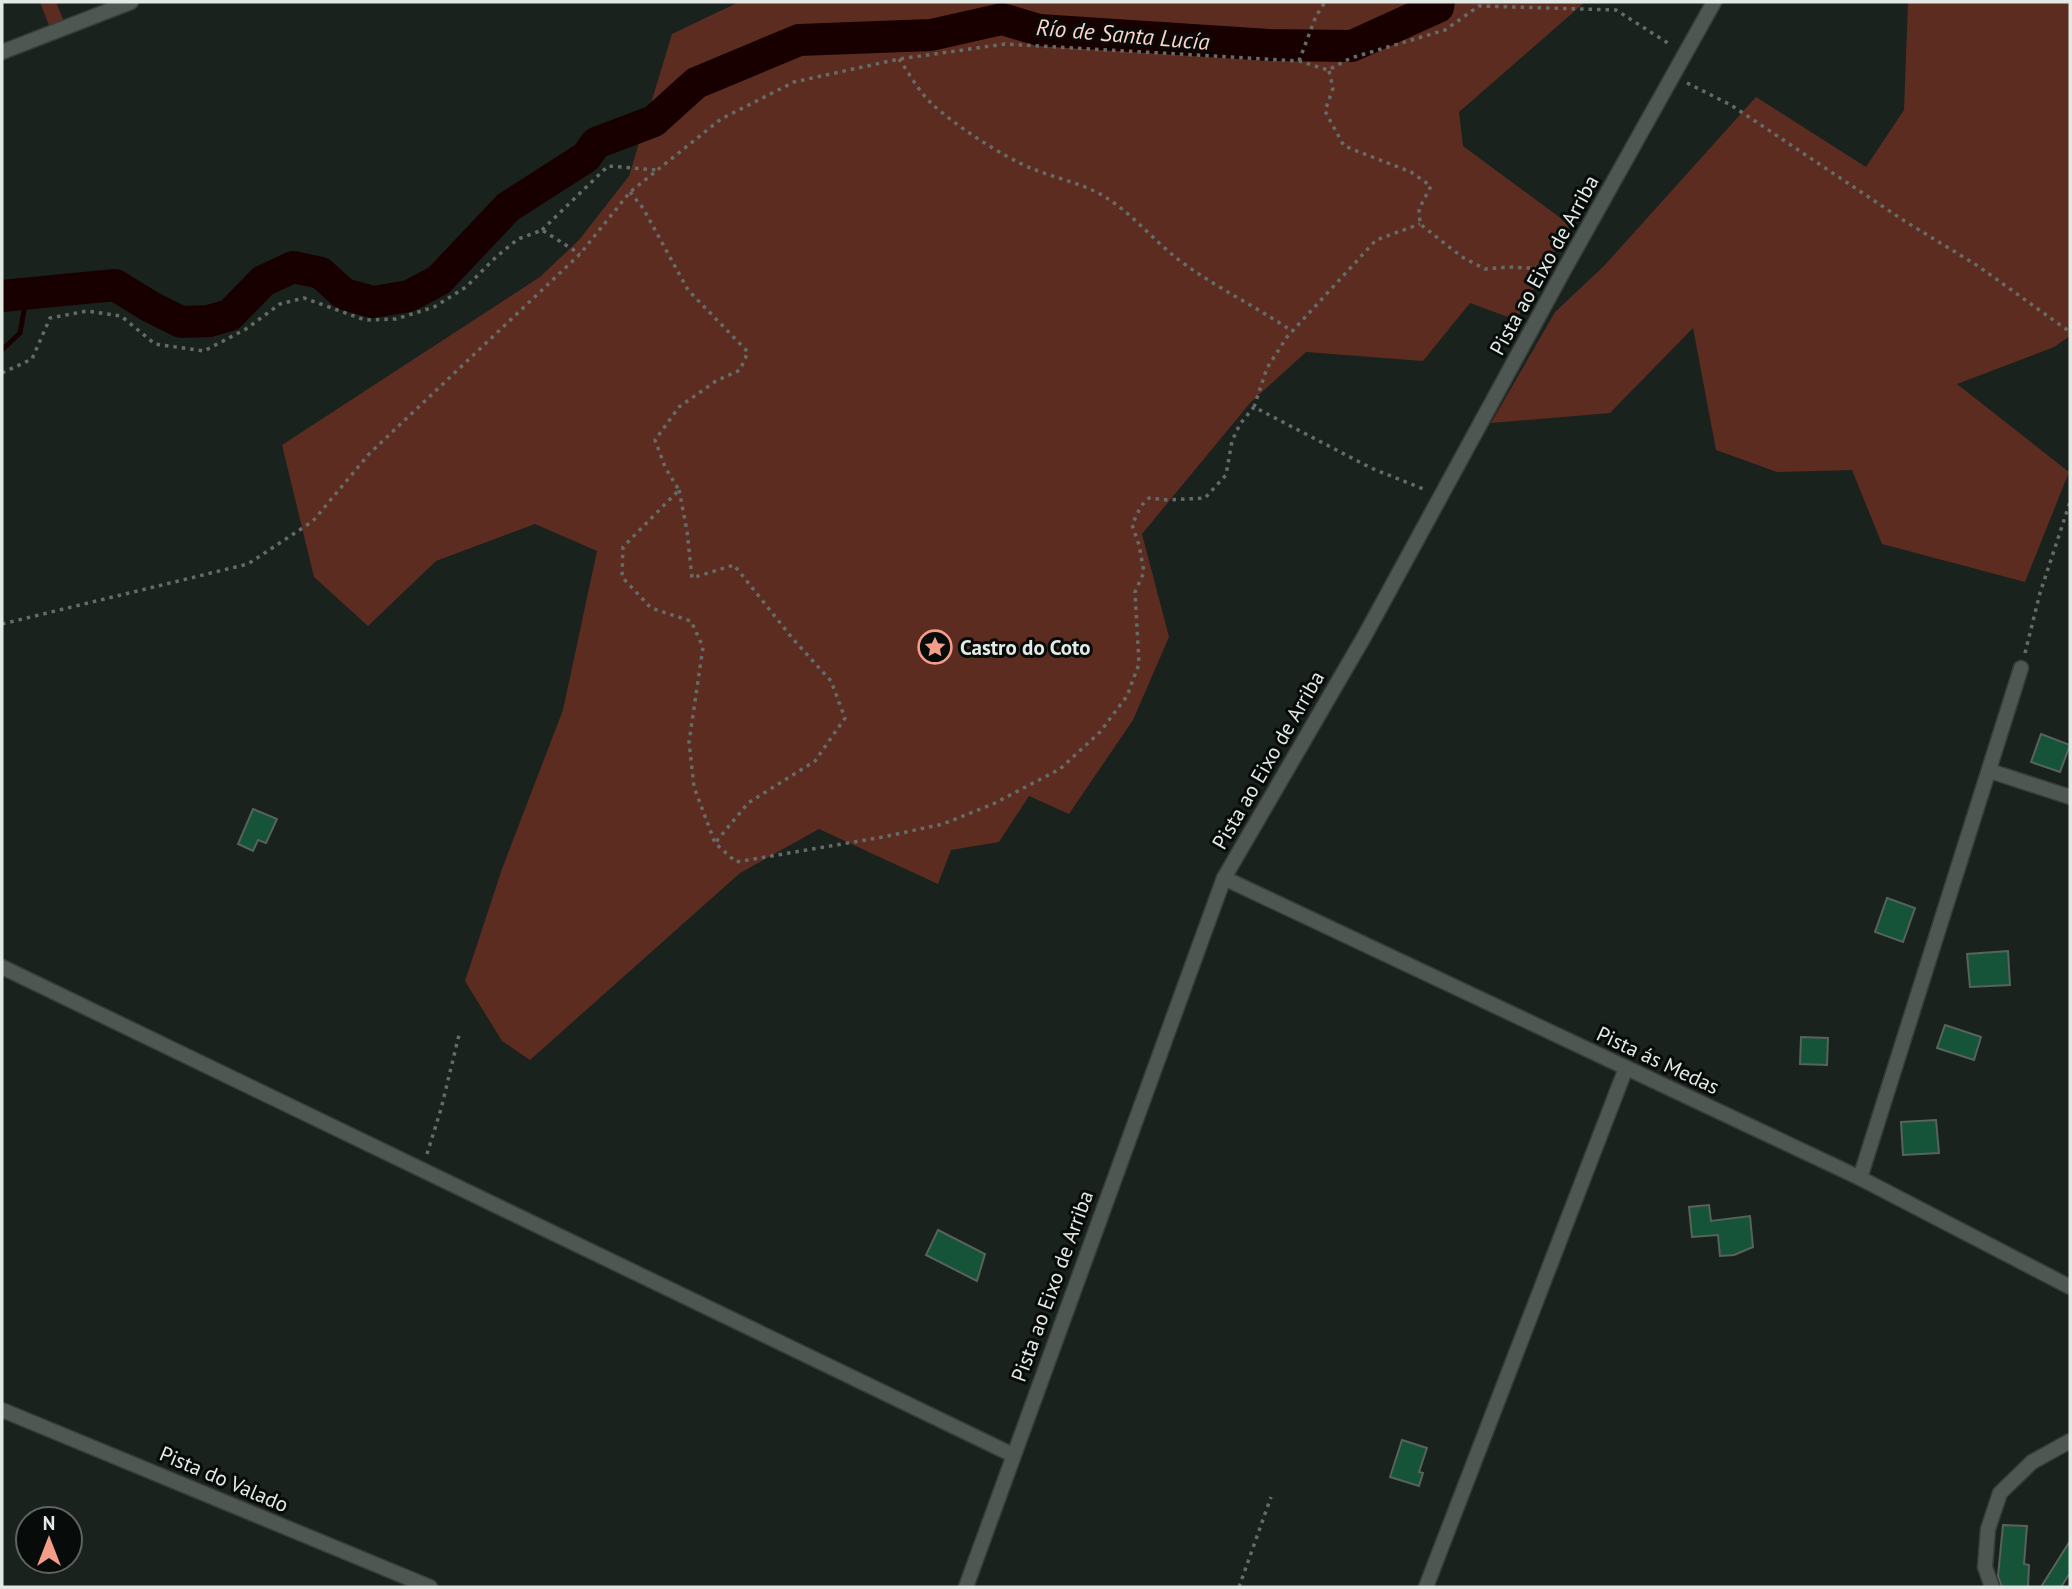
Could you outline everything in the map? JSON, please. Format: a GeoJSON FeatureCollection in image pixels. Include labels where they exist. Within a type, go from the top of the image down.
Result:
{"type":"FeatureCollection","features":[{"type":"Feature","properties":{"kind":"street"},"geometry":{"type":"LineString","coordinates":[[2,52],[131,2]]}},
{"type":"Feature","properties":{"kind":"street","name":"Pista ao Eixo de Arriba"},"geometry":{"type":"LineString","coordinates":[[966,1587],[1224,878],[1364,637],[1714,2]]}},
{"type":"Feature","properties":{"kind":"street"},"geometry":{"type":"LineString","coordinates":[[1860,1178],[2021,668]]}},
{"type":"Feature","properties":{"kind":"street"},"geometry":{"type":"LineString","coordinates":[[1990,771],[2070,797]]}},
{"type":"Feature","properties":{"kind":"street","name":"Pista ás Medas"},"geometry":{"type":"LineString","coordinates":[[1224,878],[1860,1178],[2070,1287]]}},
{"type":"Feature","properties":{"kind":"street"},"geometry":{"type":"LineString","coordinates":[[2,967],[1013,1455]]}},
{"type":"Feature","properties":{"kind":"street"},"geometry":{"type":"LineString","coordinates":[[1426,1587],[1626,1068]]}},
{"type":"Feature","properties":{"kind":"street","name":"Pista do Valado"},"geometry":{"type":"LineString","coordinates":[[2,1409],[430,1587]]}},
{"type":"Feature","properties":{"kind":"street"},"geometry":{"type":"LineString","coordinates":[[1992,1587],[1984,1567],[1988,1529],[2000,1493],[2032,1462],[2070,1441]]}},
{"type":"Feature","properties":{"kind":"path"},"geometry":{"type":"LineString","coordinates":[[1299,61],[1316,16],[1325,2]]}},
{"type":"Feature","properties":{"kind":"path"},"geometry":{"type":"LineString","coordinates":[[2,624],[248,564],[313,522],[369,454],[580,254],[630,192],[721,119],[794,82],[899,59],[1005,44],[1299,61],[1328,70],[1351,58],[1445,30],[1479,6],[1616,10],[1685,54]]}},
{"type":"Feature","properties":{"kind":"path"},"geometry":{"type":"LineString","coordinates":[[899,59],[929,102],[957,123],[1031,169],[1102,195],[1207,281],[1292,331]]}},
{"type":"Feature","properties":{"kind":"path"},"geometry":{"type":"LineString","coordinates":[[1328,70],[1333,88],[1325,111],[1344,146],[1411,172],[1431,186],[1419,209],[1420,224],[1462,257],[1485,269],[1509,267],[1564,270]]}},
{"type":"Feature","properties":{"kind":"path"},"geometry":{"type":"LineString","coordinates":[[1673,75],[1731,105],[1978,266],[2070,332]]}},
{"type":"Feature","properties":{"kind":"path"},"geometry":{"type":"LineString","coordinates":[[2,373],[32,359],[50,318],[87,311],[121,316],[155,344],[204,351],[246,329],[280,304],[303,298],[365,320],[396,319],[434,307],[466,287],[519,239],[542,230],[608,166],[657,170]]}},
{"type":"Feature","properties":{"kind":"path"},"geometry":{"type":"LineString","coordinates":[[630,192],[643,208],[688,290],[748,352],[740,370],[716,382],[680,408],[655,440],[665,467],[679,490],[692,578],[734,565],[793,639],[831,681],[845,718],[815,761],[748,803],[715,843]]}},
{"type":"Feature","properties":{"kind":"path"},"geometry":{"type":"LineString","coordinates":[[679,490],[623,547],[622,577],[651,608],[691,621],[703,647],[689,742],[694,787],[715,843],[736,862],[943,824],[993,804],[1060,769],[1100,732],[1128,696],[1139,664],[1135,592],[1144,572],[1132,525],[1141,506],[1149,498],[1205,498],[1226,475],[1233,441],[1240,424],[1254,407],[1267,368],[1292,331],[1376,240],[1420,224]]}},
{"type":"Feature","properties":{"kind":"path"},"geometry":{"type":"LineString","coordinates":[[542,230],[580,254]]}},
{"type":"Feature","properties":{"kind":"path"},"geometry":{"type":"LineString","coordinates":[[1254,407],[1371,468],[1440,497]]}},
{"type":"Feature","properties":{"kind":"path"},"geometry":{"type":"LineString","coordinates":[[2021,668],[2040,593],[2070,502]]}},
{"type":"Feature","properties":{"kind":"path"},"geometry":{"type":"LineString","coordinates":[[422,1170],[441,1109],[459,1035]]}},
{"type":"Feature","properties":{"kind":"path"},"geometry":{"type":"LineString","coordinates":[[1239,1587],[1271,1497]]}},
{"type":"Feature","properties":{"kind":"shaded area"},"geometry":{"type":"Polygon","coordinates":[[[40,2],[56,2],[65,24],[50,28],[40,2]]]}},
{"type":"Feature","properties":{"kind":"shaded area"},"geometry":{"type":"Polygon","coordinates":[[[739,2],[1584,3],[1459,112],[1463,146],[1570,225],[1516,320],[1470,303],[1423,361],[1306,352],[1250,403],[1142,534],[1169,637],[1133,720],[1069,814],[1029,796],[999,842],[951,850],[938,884],[819,829],[740,873],[530,1060],[502,1041],[465,981],[502,869],[563,710],[597,551],[535,524],[436,561],[368,626],[314,577],[282,445],[540,277],[579,240],[629,176],[672,34],[739,2]]]}},
{"type":"Feature","properties":{"kind":"shaded area"},"geometry":{"type":"Polygon","coordinates":[[[1908,2],[2070,2],[2070,336],[2054,347],[1957,384],[2069,472],[2025,582],[1882,544],[1852,470],[1777,472],[1716,450],[1693,328],[1610,413],[1491,423],[1555,312],[1604,266],[1756,97],[1866,167],[1904,110],[1908,2]]]}},
{"type":"Feature","properties":{"kind":"building"},"geometry":{"type":"Polygon","coordinates":[[[2041,734],[2070,745],[2060,772],[2031,762],[2041,734]]]}},
{"type":"Feature","properties":{"kind":"building"},"geometry":{"type":"Polygon","coordinates":[[[253,809],[277,819],[266,843],[258,840],[253,851],[238,844],[253,809]]]}},
{"type":"Feature","properties":{"kind":"building"},"geometry":{"type":"Polygon","coordinates":[[[1887,898],[1915,908],[1903,942],[1875,932],[1887,898]]]}},
{"type":"Feature","properties":{"kind":"building"},"geometry":{"type":"Polygon","coordinates":[[[2008,951],[2010,985],[1970,987],[1967,954],[2008,951]]]}},
{"type":"Feature","properties":{"kind":"building"},"geometry":{"type":"Polygon","coordinates":[[[1945,1025],[1981,1037],[1974,1060],[1937,1048],[1945,1025]]]}},
{"type":"Feature","properties":{"kind":"building"},"geometry":{"type":"Polygon","coordinates":[[[1801,1037],[1828,1038],[1827,1065],[1800,1064],[1801,1037]]]}},
{"type":"Feature","properties":{"kind":"building"},"geometry":{"type":"Polygon","coordinates":[[[1936,1120],[1939,1153],[1903,1155],[1901,1122],[1936,1120]]]}},
{"type":"Feature","properties":{"kind":"building"},"geometry":{"type":"Polygon","coordinates":[[[1709,1205],[1711,1221],[1750,1216],[1753,1247],[1734,1255],[1720,1256],[1718,1235],[1692,1237],[1689,1207],[1709,1205]]]}},
{"type":"Feature","properties":{"kind":"building"},"geometry":{"type":"Polygon","coordinates":[[[938,1230],[985,1254],[977,1281],[926,1255],[938,1230]]]}},
{"type":"Feature","properties":{"kind":"building"},"geometry":{"type":"Polygon","coordinates":[[[1402,1440],[1427,1448],[1419,1472],[1423,1473],[1419,1486],[1390,1477],[1402,1440]]]}},
{"type":"Feature","properties":{"kind":"building"},"geometry":{"type":"Polygon","coordinates":[[[2003,1525],[2027,1526],[2024,1564],[2029,1565],[2028,1587],[2002,1587],[1998,1576],[2003,1525]]]}},
{"type":"Feature","properties":{"kind":"building"},"geometry":{"type":"Polygon","coordinates":[[[2070,1541],[2070,1573],[2061,1587],[2041,1587],[2070,1541]]]}},
{"type":"Feature","properties":{"kind":"waterway","name":"Río de Santa Lucía"},"geometry":{"type":"LineString","coordinates":[[2,296],[115,285],[181,322],[209,321],[230,315],[263,281],[293,267],[321,273],[344,294],[373,302],[409,296],[439,280],[508,207],[586,157],[596,143],[654,121],[696,83],[799,40],[931,35],[1002,19],[1039,30],[1269,45],[1352,46],[1438,7],[1439,2]]}},
{"type":"Feature","properties":{"kind":"waterway"},"geometry":{"type":"LineString","coordinates":[[2,350],[20,333],[27,293]]}},
{"type":"Feature","properties":{"kind":"place","name":"Castro do Coto"},"geometry":{"type":"Point","coordinates":[935,647]}}]}
